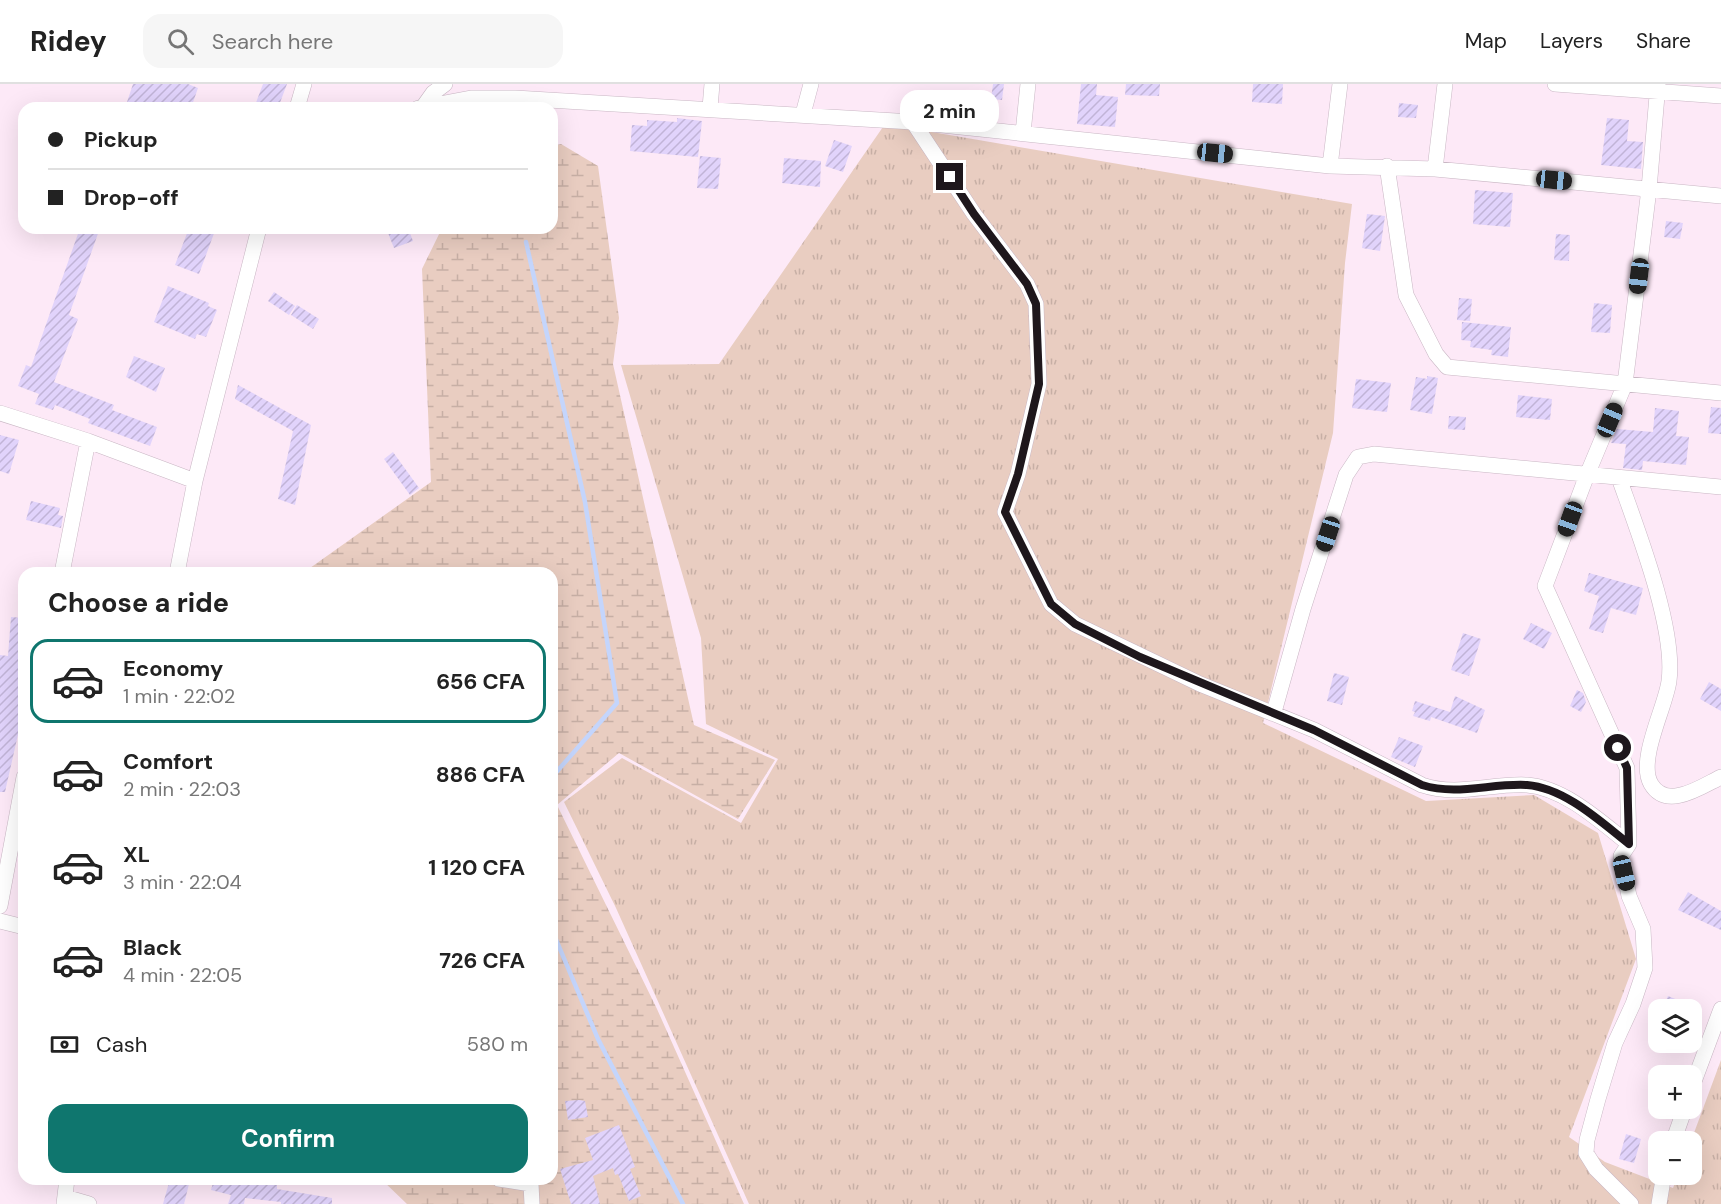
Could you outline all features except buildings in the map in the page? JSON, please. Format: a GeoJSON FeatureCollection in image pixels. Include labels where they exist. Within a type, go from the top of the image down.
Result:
{"type":"FeatureCollection","features":[{"type":"Feature","properties":{"kind":"street"},"geometry":{"type":"LineString","coordinates":[[299,102],[304,84]]}},
{"type":"Feature","properties":{"kind":"street"},"geometry":{"type":"LineString","coordinates":[[425,102],[445,84]]}},
{"type":"Feature","properties":{"kind":"street"},"geometry":{"type":"LineString","coordinates":[[710,108],[712,84]]}},
{"type":"Feature","properties":{"kind":"street"},"geometry":{"type":"LineString","coordinates":[[802,114],[811,84]]}},
{"type":"Feature","properties":{"kind":"street"},"geometry":{"type":"LineString","coordinates":[[1023,133],[1028,84]]}},
{"type":"Feature","properties":{"kind":"street"},"geometry":{"type":"LineString","coordinates":[[1330,166],[1340,84]]}},
{"type":"Feature","properties":{"kind":"street"},"geometry":{"type":"LineString","coordinates":[[1435,169],[1444,84]]}},
{"type":"Feature","properties":{"kind":"street"},"geometry":{"type":"LineString","coordinates":[[1555,84],[1658,87],[1721,96]]}},
{"type":"Feature","properties":{"kind":"street"},"geometry":{"type":"LineString","coordinates":[[1631,1204],[1596,1169],[1586,1153],[1587,1140],[1598,1099],[1616,1043],[1645,968],[1643,928],[1629,896],[1621,856],[1629,844],[1627,768],[1545,586],[1587,475],[1625,384],[1649,189],[1658,87]]}},
{"type":"Feature","properties":{"kind":"street"},"geometry":{"type":"LineString","coordinates":[[449,102],[471,98],[802,114],[1023,133],[1330,166],[1435,169],[1721,196]]}},
{"type":"Feature","properties":{"kind":"street"},"geometry":{"type":"LineString","coordinates":[[913,123],[974,214],[1027,284],[1036,304],[1039,384],[1018,474],[1005,509],[1051,604],[1075,624],[1140,657],[1274,712],[1434,789],[1528,785],[1546,789],[1587,812],[1629,844]]}},
{"type":"Feature","properties":{"kind":"street"},"geometry":{"type":"LineString","coordinates":[[1387,166],[1406,295],[1444,365],[1450,369],[1721,393]]}},
{"type":"Feature","properties":{"kind":"street"},"geometry":{"type":"LineString","coordinates":[[178,567],[195,482],[258,234]]}},
{"type":"Feature","properties":{"kind":"street"},"geometry":{"type":"LineString","coordinates":[[0,413],[87,441],[195,482]]}},
{"type":"Feature","properties":{"kind":"street"},"geometry":{"type":"LineString","coordinates":[[63,567],[87,441]]}},
{"type":"Feature","properties":{"kind":"street"},"geometry":{"type":"LineString","coordinates":[[1274,712],[1303,609],[1346,475],[1358,457],[1374,454],[1721,486]]}},
{"type":"Feature","properties":{"kind":"street"},"geometry":{"type":"LineString","coordinates":[[1619,478],[1643,548],[1667,637],[1669,680],[1650,752],[1648,772],[1651,783],[1662,792],[1680,796],[1721,777]]}},
{"type":"Feature","properties":{"kind":"street"},"geometry":{"type":"LineString","coordinates":[[0,906],[18,809]]}},
{"type":"Feature","properties":{"kind":"street"},"geometry":{"type":"LineString","coordinates":[[0,921],[18,926]]}},
{"type":"Feature","properties":{"kind":"street"},"geometry":{"type":"LineString","coordinates":[[1700,1065],[1721,1009]]}},
{"type":"Feature","properties":{"kind":"street"},"geometry":{"type":"LineString","coordinates":[[66,1185],[65,1200],[89,1204]]}},
{"type":"Feature","properties":{"kind":"street"},"geometry":{"type":"LineString","coordinates":[[531,1185],[532,1204]]}},
{"type":"Feature","properties":{"kind":"street"},"geometry":{"type":"LineString","coordinates":[[1659,1204],[1662,1185]]}},
{"type":"Feature","properties":{"kind":"green space"},"geometry":{"type":"Polygon","coordinates":[[[885,124],[1352,204],[1345,263],[1333,433],[1263,723],[1426,801],[1534,795],[1598,833],[1636,959],[1569,1137],[1605,1162],[1648,1178],[1648,1185],[1665,1185],[1673,1188],[1674,1185],[1702,1185],[1702,1131],[1695,1131],[1699,1119],[1702,1119],[1702,1111],[1721,1060],[1721,1204],[749,1204],[616,908],[564,802],[622,758],[741,823],[778,759],[706,724],[701,638],[621,365],[719,364],[885,124]]]}},
{"type":"Feature","properties":{"kind":"green space"},"geometry":{"type":"Polygon","coordinates":[[[561,144],[598,166],[619,318],[613,364],[694,725],[775,760],[738,819],[619,753],[558,804],[558,567],[311,567],[431,482],[422,269],[439,234],[558,234],[558,145],[561,144]]]}},
{"type":"Feature","properties":{"kind":"green space"},"geometry":{"type":"Polygon","coordinates":[[[558,807],[657,1009],[744,1204],[407,1204],[387,1185],[558,1185],[558,807]]]}},
{"type":"Feature","properties":{"kind":"waterway"},"geometry":{"type":"LineString","coordinates":[[526,242],[585,502],[617,703],[558,770]]}},
{"type":"Feature","properties":{"kind":"waterway"},"geometry":{"type":"LineString","coordinates":[[558,944],[598,1039],[683,1204]]}},
{"type":"Feature","properties":{"kind":"route"},"geometry":{"type":"LineString","coordinates":[[950,177],[974,214],[1027,284],[1036,304],[1039,384],[1018,474],[1005,512],[1026,549],[1051,604],[1062,614],[1075,624],[1140,657],[1314,730],[1422,785],[1440,790],[1528,785],[1546,789],[1587,812],[1629,844],[1627,768],[1618,748]]}}]}
